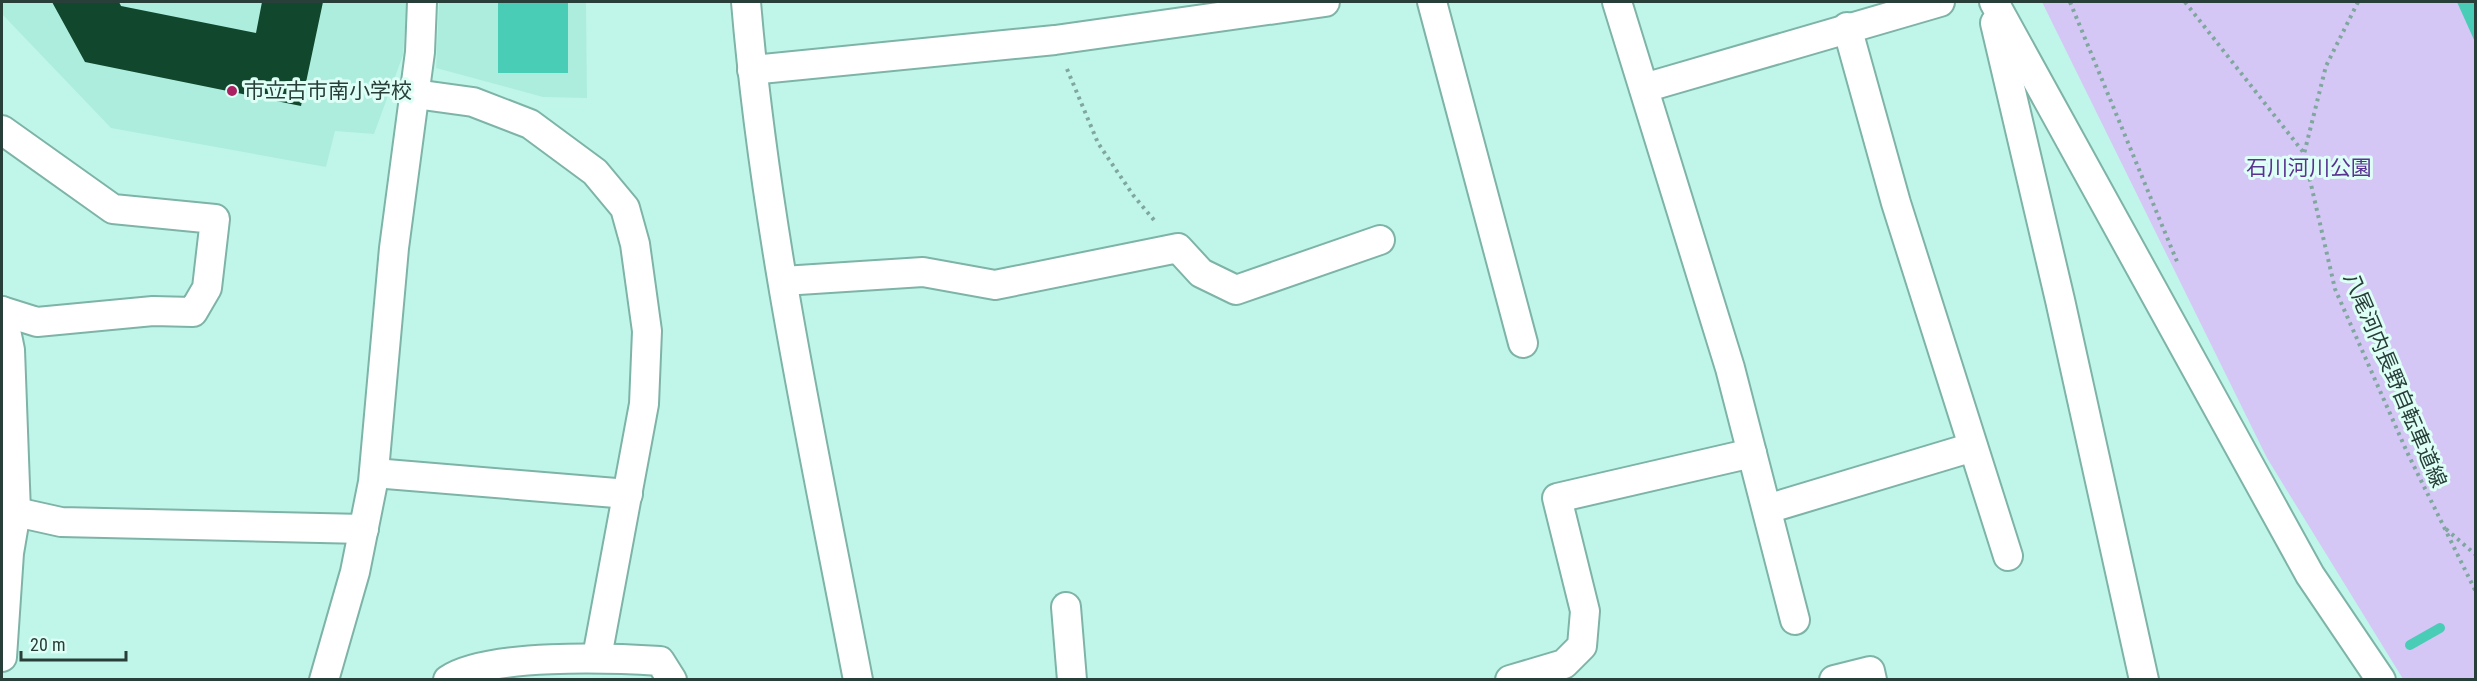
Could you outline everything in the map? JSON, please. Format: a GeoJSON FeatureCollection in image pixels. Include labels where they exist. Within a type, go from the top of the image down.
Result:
{"type":"FeatureCollection","features":[{"type":"Feature","properties":{"kind":"street"},"geometry":{"type":"LineString","coordinates":[[324,680],[355,572],[374,473],[394,248],[415,94],[422,2]]}},
{"type":"Feature","properties":{"kind":"street"},"geometry":{"type":"LineString","coordinates":[[746,2],[752,70],[783,281],[858,680]]}},
{"type":"Feature","properties":{"kind":"street"},"geometry":{"type":"LineString","coordinates":[[752,70],[1055,40],[1325,2]]}},
{"type":"Feature","properties":{"kind":"street"},"geometry":{"type":"LineString","coordinates":[[1432,2],[1523,343]]}},
{"type":"Feature","properties":{"kind":"street"},"geometry":{"type":"LineString","coordinates":[[1617,2],[1730,368],[1795,620]]}},
{"type":"Feature","properties":{"kind":"street"},"geometry":{"type":"LineString","coordinates":[[1644,88],[1847,27],[1940,2]]}},
{"type":"Feature","properties":{"kind":"street"},"geometry":{"type":"LineString","coordinates":[[1992,2],[2144,680]]}},
{"type":"Feature","properties":{"kind":"street"},"geometry":{"type":"LineString","coordinates":[[1992,2],[2310,575],[2380,680]]}},
{"type":"Feature","properties":{"kind":"street"},"geometry":{"type":"LineString","coordinates":[[1847,27],[1896,203],[2008,556]]}},
{"type":"Feature","properties":{"kind":"street"},"geometry":{"type":"LineString","coordinates":[[415,94],[473,102],[530,124],[595,172],[625,207],[635,244],[647,331],[644,404],[597,657]]}},
{"type":"Feature","properties":{"kind":"street"},"geometry":{"type":"LineString","coordinates":[[2,130],[113,208],[215,219],[207,288],[193,312],[153,310],[37,322],[2,311],[10,350],[16,512],[4,585],[2,657]]}},
{"type":"Feature","properties":{"kind":"street"},"geometry":{"type":"LineString","coordinates":[[783,281],[923,272],[995,285],[1178,248],[1201,273],[1236,290],[1380,240]]}},
{"type":"Feature","properties":{"kind":"street"},"geometry":{"type":"LineString","coordinates":[[1767,509],[1973,447]]}},
{"type":"Feature","properties":{"kind":"street"},"geometry":{"type":"LineString","coordinates":[[1510,680],[1566,672],[1582,646],[1586,611],[1557,498],[1752,453]]}},
{"type":"Feature","properties":{"kind":"street"},"geometry":{"type":"LineString","coordinates":[[374,473],[628,494]]}},
{"type":"Feature","properties":{"kind":"street"},"geometry":{"type":"LineString","coordinates":[[16,512],[61,522],[364,529]]}},
{"type":"Feature","properties":{"kind":"street"},"geometry":{"type":"LineString","coordinates":[[1066,607],[1072,680]]}},
{"type":"Feature","properties":{"kind":"street"},"geometry":{"type":"LineString","coordinates":[[448,680],[455,675],[494,664],[546,670],[597,657],[660,661],[672,680]]}},
{"type":"Feature","properties":{"kind":"street"},"geometry":{"type":"LineString","coordinates":[[1834,680],[1870,671],[1872,680]]}},
{"type":"Feature","properties":{"kind":"path"},"geometry":{"type":"LineString","coordinates":[[2070,2],[2180,267]]}},
{"type":"Feature","properties":{"kind":"path"},"geometry":{"type":"LineString","coordinates":[[2185,2],[2304,154]]}},
{"type":"Feature","properties":{"kind":"path","name":"八尾河内長野自転車道線"},"geometry":{"type":"LineString","coordinates":[[2358,2],[2326,66],[2304,154],[2335,289],[2406,452],[2475,592]]}},
{"type":"Feature","properties":{"kind":"path"},"geometry":{"type":"LineString","coordinates":[[1055,40],[1098,143],[1133,195],[1178,248]]}},
{"type":"Feature","properties":{"kind":"path"},"geometry":{"type":"LineString","coordinates":[[2443,526],[2475,555]]}},
{"type":"Feature","properties":{"kind":"shaded area","name":"市立古市南小学校"},"geometry":{"type":"Polygon","coordinates":[[[2,2],[407,2],[403,55],[374,134],[335,131],[326,167],[111,128],[2,14],[2,2]]]}},
{"type":"Feature","properties":{"kind":"shaded area","name":"市立古市南小学校"},"geometry":{"type":"Polygon","coordinates":[[[439,2],[586,2],[587,98],[543,97],[436,68],[439,2]]]}},
{"type":"Feature","properties":{"kind":"shaded area"},"geometry":{"type":"Polygon","coordinates":[[[498,2],[568,2],[568,73],[498,73],[498,2]]]}},
{"type":"Feature","properties":{"kind":"shaded area"},"geometry":{"type":"Polygon","coordinates":[[[2457,2],[2475,2],[2475,42],[2457,2]]]}},
{"type":"Feature","properties":{"kind":"green space","name":"石川河川公園"},"geometry":{"type":"Polygon","coordinates":[[[2042,2],[2475,2],[2475,679],[2403,679],[2267,458],[2042,2]]]}},
{"type":"Feature","properties":{"kind":"building"},"geometry":{"type":"Polygon","coordinates":[[[52,2],[119,2],[121,6],[256,33],[262,2],[323,2],[301,106],[85,62],[52,2]]]}},
{"type":"Feature","properties":{"kind":"waterway"},"geometry":{"type":"LineString","coordinates":[[2410,645],[2440,628]]}},
{"type":"Feature","properties":{"kind":"place","name":"市立古市南小学校"},"geometry":{"type":"Point","coordinates":[232,91]}}]}
